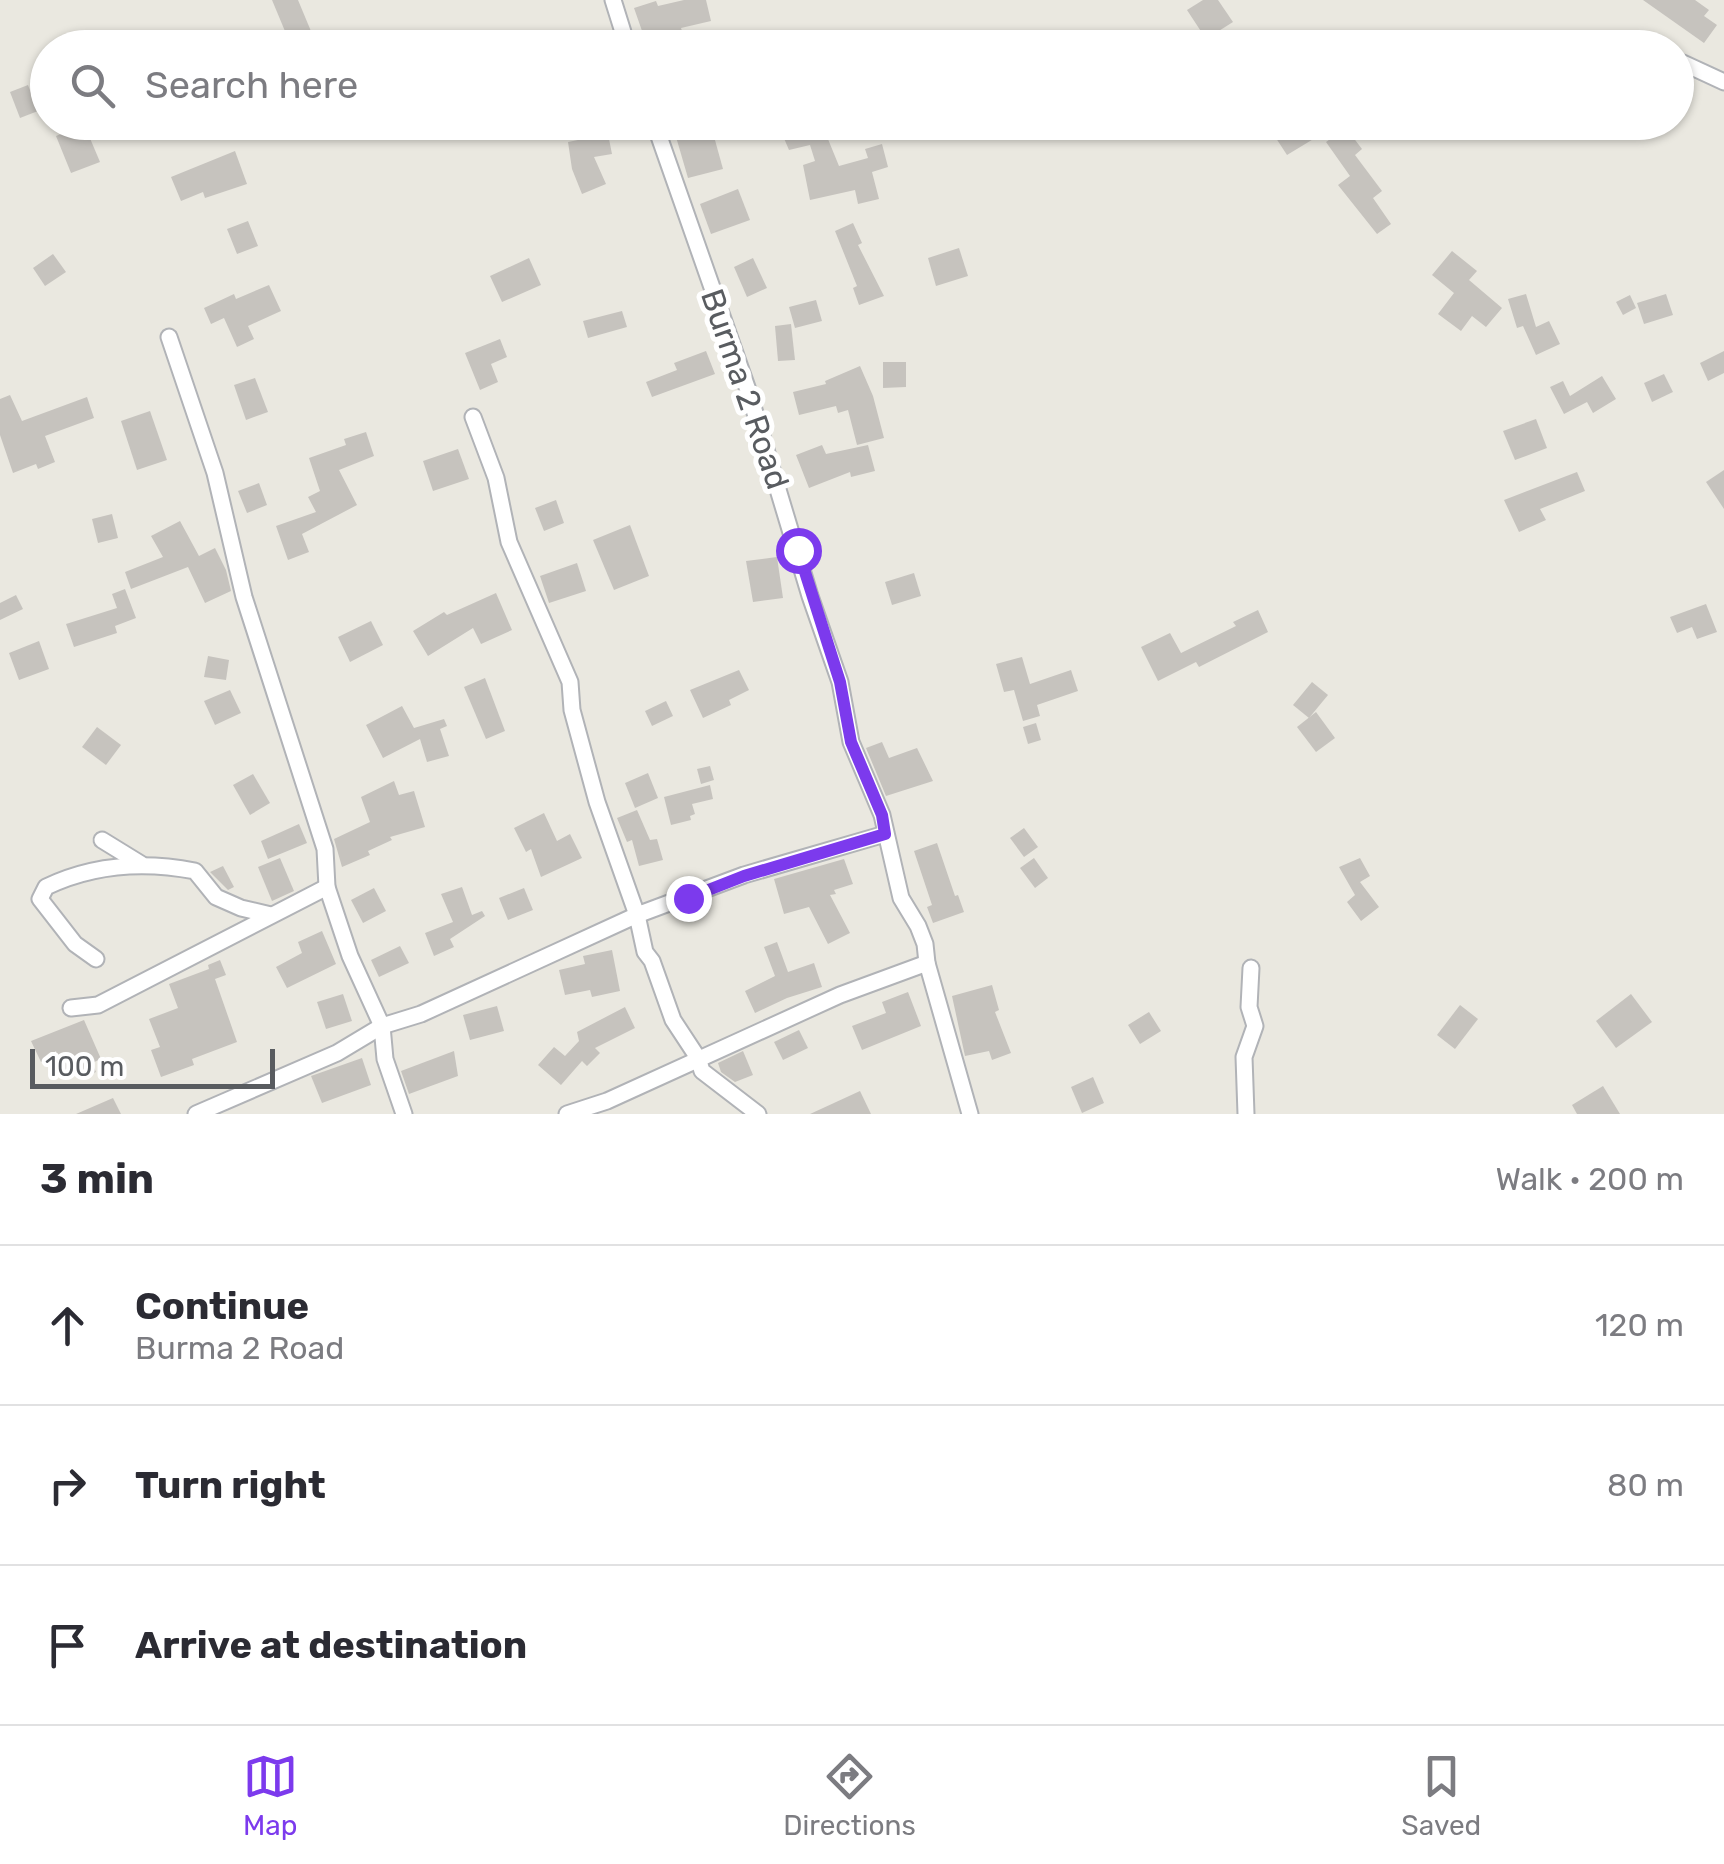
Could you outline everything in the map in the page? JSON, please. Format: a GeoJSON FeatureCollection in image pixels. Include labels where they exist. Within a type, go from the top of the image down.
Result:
{"type":"FeatureCollection","features":[{"type":"Feature","properties":{"kind":"street"},"geometry":{"type":"LineString","coordinates":[[612,0],[622,30]]}},
{"type":"Feature","properties":{"kind":"street"},"geometry":{"type":"LineString","coordinates":[[1694,68],[1724,82]]}},
{"type":"Feature","properties":{"kind":"street","name":"Burma 2 Road"},"geometry":{"type":"LineString","coordinates":[[660,140],[784,500],[810,596],[840,682],[851,742],[882,815],[901,898],[925,944],[926,962],[970,1114]]}},
{"type":"Feature","properties":{"kind":"street"},"geometry":{"type":"LineString","coordinates":[[168,337],[215,473],[244,597],[326,849],[326,886],[350,956],[382,1026],[386,1059],[404,1114]]}},
{"type":"Feature","properties":{"kind":"street"},"geometry":{"type":"LineString","coordinates":[[472,417],[496,478],[509,542],[570,682],[572,710],[596,802],[637,915],[645,952],[674,1020],[702,1071],[758,1114]]}},
{"type":"Feature","properties":{"kind":"street"},"geometry":{"type":"LineString","coordinates":[[196,1114],[319,1061],[382,1026],[421,1014],[637,915],[744,876],[885,834]]}},
{"type":"Feature","properties":{"kind":"street"},"geometry":{"type":"LineString","coordinates":[[102,840],[141,864]]}},
{"type":"Feature","properties":{"kind":"street"},"geometry":{"type":"LineString","coordinates":[[96,959],[75,944],[40,899],[46,887],[89,870],[141,864],[194,871],[216,897],[271,915]]}},
{"type":"Feature","properties":{"kind":"street"},"geometry":{"type":"LineString","coordinates":[[70,1008],[98,1005],[326,886]]}},
{"type":"Feature","properties":{"kind":"street"},"geometry":{"type":"LineString","coordinates":[[567,1114],[608,1101],[840,995],[926,962]]}},
{"type":"Feature","properties":{"kind":"street"},"geometry":{"type":"LineString","coordinates":[[1246,1114],[1244,1057],[1254,1026],[1249,1007],[1251,968]]}},
{"type":"Feature","properties":{"kind":"building"},"geometry":{"type":"Polygon","coordinates":[[[272,0],[298,0],[310,30],[284,30],[272,0]]]}},
{"type":"Feature","properties":{"kind":"building"},"geometry":{"type":"Polygon","coordinates":[[[706,0],[711,21],[682,30],[642,30],[634,8],[656,1],[658,6],[706,0]]]}},
{"type":"Feature","properties":{"kind":"building"},"geometry":{"type":"Polygon","coordinates":[[[1203,0],[1218,0],[1233,22],[1220,30],[1200,30],[1187,10],[1203,0]]]}},
{"type":"Feature","properties":{"kind":"building"},"geometry":{"type":"Polygon","coordinates":[[[1643,0],[1695,0],[1709,10],[1704,16],[1717,25],[1704,43],[1694,36],[1694,30],[1686,30],[1643,0]]]}},
{"type":"Feature","properties":{"kind":"building"},"geometry":{"type":"Polygon","coordinates":[[[28,85],[30,114],[20,118],[10,92],[28,85]]]}},
{"type":"Feature","properties":{"kind":"building"},"geometry":{"type":"Polygon","coordinates":[[[58,140],[91,140],[100,162],[71,173],[58,140]]]}},
{"type":"Feature","properties":{"kind":"building"},"geometry":{"type":"Polygon","coordinates":[[[609,140],[612,154],[594,157],[606,184],[582,194],[572,169],[568,142],[609,140]]]}},
{"type":"Feature","properties":{"kind":"building"},"geometry":{"type":"Polygon","coordinates":[[[677,140],[715,140],[723,169],[688,178],[677,140]]]}},
{"type":"Feature","properties":{"kind":"building"},"geometry":{"type":"Polygon","coordinates":[[[785,140],[828,140],[839,166],[868,158],[865,149],[882,144],[888,167],[872,172],[879,199],[858,204],[855,190],[810,200],[803,165],[815,161],[810,145],[789,150],[785,140]]]}},
{"type":"Feature","properties":{"kind":"building"},"geometry":{"type":"Polygon","coordinates":[[[1277,140],[1312,140],[1287,155],[1277,140]]]}},
{"type":"Feature","properties":{"kind":"building"},"geometry":{"type":"Polygon","coordinates":[[[1355,140],[1362,149],[1355,155],[1382,191],[1373,198],[1391,224],[1377,234],[1338,185],[1350,176],[1326,142],[1355,140]]]}},
{"type":"Feature","properties":{"kind":"building"},"geometry":{"type":"Polygon","coordinates":[[[235,151],[247,184],[205,198],[203,192],[181,201],[171,177],[235,151]]]}},
{"type":"Feature","properties":{"kind":"building"},"geometry":{"type":"Polygon","coordinates":[[[738,189],[750,220],[711,234],[700,204],[738,189]]]}},
{"type":"Feature","properties":{"kind":"building"},"geometry":{"type":"Polygon","coordinates":[[[248,221],[258,246],[237,254],[227,229],[248,221]]]}},
{"type":"Feature","properties":{"kind":"building"},"geometry":{"type":"Polygon","coordinates":[[[853,223],[862,243],[858,245],[884,296],[859,305],[853,288],[857,286],[835,231],[853,223]]]}},
{"type":"Feature","properties":{"kind":"building"},"geometry":{"type":"Polygon","coordinates":[[[959,248],[968,276],[936,286],[928,258],[959,248]]]}},
{"type":"Feature","properties":{"kind":"building"},"geometry":{"type":"Polygon","coordinates":[[[1452,251],[1477,271],[1469,280],[1502,308],[1486,327],[1472,316],[1461,331],[1438,314],[1454,293],[1432,275],[1452,251]]]}},
{"type":"Feature","properties":{"kind":"building"},"geometry":{"type":"Polygon","coordinates":[[[53,254],[66,272],[45,286],[33,268],[53,254]]]}},
{"type":"Feature","properties":{"kind":"building"},"geometry":{"type":"Polygon","coordinates":[[[529,258],[541,285],[502,302],[490,276],[529,258]]]}},
{"type":"Feature","properties":{"kind":"building"},"geometry":{"type":"Polygon","coordinates":[[[753,258],[767,288],[747,297],[734,267],[753,258]]]}},
{"type":"Feature","properties":{"kind":"building"},"geometry":{"type":"Polygon","coordinates":[[[269,285],[281,311],[248,326],[254,339],[237,347],[224,318],[211,324],[204,308],[234,294],[236,299],[269,285]]]}},
{"type":"Feature","properties":{"kind":"building"},"geometry":{"type":"Polygon","coordinates":[[[1526,294],[1536,327],[1549,321],[1560,344],[1536,355],[1523,326],[1517,328],[1508,299],[1526,294]]]}},
{"type":"Feature","properties":{"kind":"building"},"geometry":{"type":"Polygon","coordinates":[[[1666,294],[1673,315],[1644,324],[1637,303],[1666,294]]]}},
{"type":"Feature","properties":{"kind":"building"},"geometry":{"type":"Polygon","coordinates":[[[1630,295],[1636,308],[1623,315],[1616,302],[1630,295]]]}},
{"type":"Feature","properties":{"kind":"building"},"geometry":{"type":"Polygon","coordinates":[[[816,300],[822,321],[795,328],[789,307],[816,300]]]}},
{"type":"Feature","properties":{"kind":"building"},"geometry":{"type":"Polygon","coordinates":[[[622,311],[627,327],[588,338],[583,321],[622,311]]]}},
{"type":"Feature","properties":{"kind":"building"},"geometry":{"type":"Polygon","coordinates":[[[791,324],[795,360],[778,361],[775,326],[791,324]]]}},
{"type":"Feature","properties":{"kind":"building"},"geometry":{"type":"Polygon","coordinates":[[[500,339],[507,357],[491,364],[498,382],[480,390],[465,353],[500,339]]]}},
{"type":"Feature","properties":{"kind":"building"},"geometry":{"type":"Polygon","coordinates":[[[706,351],[715,374],[652,397],[646,382],[677,370],[674,363],[706,351]]]}},
{"type":"Feature","properties":{"kind":"building"},"geometry":{"type":"Polygon","coordinates":[[[1724,351],[1724,373],[1708,381],[1700,363],[1724,351]]]}},
{"type":"Feature","properties":{"kind":"building"},"geometry":{"type":"Polygon","coordinates":[[[883,362],[906,362],[906,387],[883,388],[883,362]]]}},
{"type":"Feature","properties":{"kind":"building"},"geometry":{"type":"Polygon","coordinates":[[[860,366],[884,438],[857,445],[848,410],[838,413],[836,406],[799,415],[793,392],[826,384],[825,381],[860,366]]]}},
{"type":"Feature","properties":{"kind":"building"},"geometry":{"type":"Polygon","coordinates":[[[1664,374],[1673,392],[1652,402],[1644,383],[1664,374]]]}},
{"type":"Feature","properties":{"kind":"building"},"geometry":{"type":"Polygon","coordinates":[[[1602,376],[1616,399],[1593,413],[1587,402],[1564,414],[1550,387],[1563,381],[1570,396],[1602,376]]]}},
{"type":"Feature","properties":{"kind":"building"},"geometry":{"type":"Polygon","coordinates":[[[255,378],[268,412],[246,420],[234,385],[255,378]]]}},
{"type":"Feature","properties":{"kind":"building"},"geometry":{"type":"Polygon","coordinates":[[[10,395],[22,421],[87,397],[94,418],[45,436],[55,462],[13,473],[0,435],[0,399],[10,395]]]}},
{"type":"Feature","properties":{"kind":"building"},"geometry":{"type":"Polygon","coordinates":[[[150,411],[167,460],[137,470],[121,421],[150,411]]]}},
{"type":"Feature","properties":{"kind":"building"},"geometry":{"type":"Polygon","coordinates":[[[1536,419],[1547,448],[1515,460],[1503,431],[1536,419]]]}},
{"type":"Feature","properties":{"kind":"building"},"geometry":{"type":"Polygon","coordinates":[[[366,432],[374,456],[339,470],[357,505],[302,534],[309,552],[288,560],[276,526],[316,512],[308,497],[320,491],[309,458],[346,445],[344,439],[366,432]]]}},
{"type":"Feature","properties":{"kind":"building"},"geometry":{"type":"Polygon","coordinates":[[[822,445],[826,454],[868,445],[875,471],[851,477],[850,472],[809,488],[796,455],[822,445]]]}},
{"type":"Feature","properties":{"kind":"building"},"geometry":{"type":"Polygon","coordinates":[[[458,449],[469,479],[433,491],[423,461],[458,449]]]}},
{"type":"Feature","properties":{"kind":"building"},"geometry":{"type":"Polygon","coordinates":[[[1724,470],[1724,509],[1706,482],[1724,470]]]}},
{"type":"Feature","properties":{"kind":"building"},"geometry":{"type":"Polygon","coordinates":[[[1577,472],[1585,491],[1540,509],[1546,520],[1519,532],[1504,500],[1577,472]]]}},
{"type":"Feature","properties":{"kind":"building"},"geometry":{"type":"Polygon","coordinates":[[[259,483],[267,505],[247,513],[238,491],[259,483]]]}},
{"type":"Feature","properties":{"kind":"building"},"geometry":{"type":"Polygon","coordinates":[[[556,500],[564,523],[544,531],[535,508],[556,500]]]}},
{"type":"Feature","properties":{"kind":"building"},"geometry":{"type":"Polygon","coordinates":[[[112,514],[118,538],[98,543],[92,519],[112,514]]]}},
{"type":"Feature","properties":{"kind":"building"},"geometry":{"type":"Polygon","coordinates":[[[180,521],[199,556],[215,548],[231,591],[205,603],[188,567],[131,589],[125,572],[163,557],[151,536],[180,521]]]}},
{"type":"Feature","properties":{"kind":"building"},"geometry":{"type":"Polygon","coordinates":[[[630,525],[649,576],[614,590],[593,540],[630,525]]]}},
{"type":"Feature","properties":{"kind":"building"},"geometry":{"type":"Polygon","coordinates":[[[777,557],[783,598],[753,602],[746,561],[777,557]]]}},
{"type":"Feature","properties":{"kind":"building"},"geometry":{"type":"Polygon","coordinates":[[[577,563],[586,591],[549,603],[540,576],[577,563]]]}},
{"type":"Feature","properties":{"kind":"building"},"geometry":{"type":"Polygon","coordinates":[[[914,573],[921,596],[892,605],[885,582],[914,573]]]}},
{"type":"Feature","properties":{"kind":"building"},"geometry":{"type":"Polygon","coordinates":[[[125,589],[136,618],[115,626],[117,633],[74,647],[66,624],[117,608],[112,594],[125,589]]]}},
{"type":"Feature","properties":{"kind":"building"},"geometry":{"type":"Polygon","coordinates":[[[496,593],[512,630],[481,644],[473,628],[428,656],[413,631],[444,612],[447,615],[496,593]]]}},
{"type":"Feature","properties":{"kind":"building"},"geometry":{"type":"Polygon","coordinates":[[[16,595],[23,609],[0,620],[0,603],[16,595]]]}},
{"type":"Feature","properties":{"kind":"building"},"geometry":{"type":"Polygon","coordinates":[[[1706,604],[1717,632],[1697,639],[1692,627],[1677,633],[1670,617],[1706,604]]]}},
{"type":"Feature","properties":{"kind":"building"},"geometry":{"type":"Polygon","coordinates":[[[1258,610],[1268,632],[1199,667],[1196,662],[1158,681],[1141,647],[1170,633],[1181,653],[1236,626],[1233,622],[1258,610]]]}},
{"type":"Feature","properties":{"kind":"building"},"geometry":{"type":"Polygon","coordinates":[[[371,621],[383,645],[350,662],[338,637],[371,621]]]}},
{"type":"Feature","properties":{"kind":"building"},"geometry":{"type":"Polygon","coordinates":[[[39,641],[49,669],[19,680],[9,653],[39,641]]]}},
{"type":"Feature","properties":{"kind":"building"},"geometry":{"type":"Polygon","coordinates":[[[208,656],[229,660],[226,680],[204,677],[208,656]]]}},
{"type":"Feature","properties":{"kind":"building"},"geometry":{"type":"Polygon","coordinates":[[[1022,657],[1030,684],[1071,670],[1078,691],[1037,705],[1040,716],[1023,721],[1014,690],[1004,692],[996,664],[1022,657]]]}},
{"type":"Feature","properties":{"kind":"building"},"geometry":{"type":"Polygon","coordinates":[[[739,670],[749,690],[729,700],[731,705],[703,718],[690,690],[739,670]]]}},
{"type":"Feature","properties":{"kind":"building"},"geometry":{"type":"Polygon","coordinates":[[[485,678],[505,731],[486,739],[464,687],[485,678]]]}},
{"type":"Feature","properties":{"kind":"building"},"geometry":{"type":"Polygon","coordinates":[[[1312,682],[1328,695],[1309,718],[1293,705],[1312,682]]]}},
{"type":"Feature","properties":{"kind":"building"},"geometry":{"type":"Polygon","coordinates":[[[230,690],[241,713],[215,725],[204,701],[230,690]]]}},
{"type":"Feature","properties":{"kind":"building"},"geometry":{"type":"Polygon","coordinates":[[[666,701],[673,716],[652,726],[645,711],[666,701]]]}},
{"type":"Feature","properties":{"kind":"building"},"geometry":{"type":"Polygon","coordinates":[[[402,706],[414,728],[444,719],[447,726],[440,729],[449,756],[427,762],[420,739],[383,758],[366,725],[402,706]]]}},
{"type":"Feature","properties":{"kind":"building"},"geometry":{"type":"Polygon","coordinates":[[[1316,712],[1335,738],[1316,752],[1297,727],[1316,712]]]}},
{"type":"Feature","properties":{"kind":"building"},"geometry":{"type":"Polygon","coordinates":[[[1036,723],[1041,740],[1028,744],[1023,727],[1036,723]]]}},
{"type":"Feature","properties":{"kind":"building"},"geometry":{"type":"Polygon","coordinates":[[[97,727],[121,745],[106,765],[82,747],[97,727]]]}},
{"type":"Feature","properties":{"kind":"building"},"geometry":{"type":"Polygon","coordinates":[[[882,742],[889,758],[917,748],[933,781],[886,796],[866,748],[882,742]]]}},
{"type":"Feature","properties":{"kind":"building"},"geometry":{"type":"Polygon","coordinates":[[[710,766],[714,780],[701,784],[697,769],[710,766]]]}},
{"type":"Feature","properties":{"kind":"building"},"geometry":{"type":"Polygon","coordinates":[[[648,773],[658,798],[635,808],[625,783],[648,773]]]}},
{"type":"Feature","properties":{"kind":"building"},"geometry":{"type":"Polygon","coordinates":[[[253,774],[270,803],[250,815],[233,785],[253,774]]]}},
{"type":"Feature","properties":{"kind":"building"},"geometry":{"type":"Polygon","coordinates":[[[394,781],[399,795],[414,791],[425,827],[390,837],[392,840],[368,851],[370,855],[342,867],[334,839],[370,822],[361,797],[394,781]]]}},
{"type":"Feature","properties":{"kind":"building"},"geometry":{"type":"Polygon","coordinates":[[[710,785],[713,799],[692,804],[695,814],[690,816],[691,820],[671,825],[664,797],[710,785]]]}},
{"type":"Feature","properties":{"kind":"building"},"geometry":{"type":"Polygon","coordinates":[[[637,810],[650,840],[657,839],[663,860],[639,866],[632,840],[627,842],[617,818],[637,810]]]}},
{"type":"Feature","properties":{"kind":"building"},"geometry":{"type":"Polygon","coordinates":[[[544,813],[557,841],[570,834],[582,858],[541,877],[531,849],[526,852],[514,828],[544,813]]]}},
{"type":"Feature","properties":{"kind":"building"},"geometry":{"type":"Polygon","coordinates":[[[299,824],[307,843],[268,859],[261,841],[299,824]]]}},
{"type":"Feature","properties":{"kind":"building"},"geometry":{"type":"Polygon","coordinates":[[[1024,828],[1038,847],[1024,857],[1010,838],[1024,828]]]}},
{"type":"Feature","properties":{"kind":"building"},"geometry":{"type":"Polygon","coordinates":[[[937,843],[964,912],[933,923],[927,907],[932,905],[914,851],[937,843]]]}},
{"type":"Feature","properties":{"kind":"building"},"geometry":{"type":"Polygon","coordinates":[[[280,858],[294,891],[272,901],[258,867],[280,858]]]}},
{"type":"Feature","properties":{"kind":"building"},"geometry":{"type":"Polygon","coordinates":[[[1034,858],[1048,878],[1035,888],[1020,868],[1034,858]]]}},
{"type":"Feature","properties":{"kind":"building"},"geometry":{"type":"Polygon","coordinates":[[[1360,858],[1370,876],[1360,882],[1379,907],[1361,921],[1347,902],[1355,895],[1339,867],[1360,858]]]}},
{"type":"Feature","properties":{"kind":"building"},"geometry":{"type":"Polygon","coordinates":[[[844,859],[853,884],[830,895],[850,933],[828,944],[809,907],[784,914],[774,879],[844,859]]]}},
{"type":"Feature","properties":{"kind":"building"},"geometry":{"type":"Polygon","coordinates":[[[223,866],[234,887],[228,890],[210,872],[223,866]]]}},
{"type":"Feature","properties":{"kind":"building"},"geometry":{"type":"Polygon","coordinates":[[[462,887],[472,915],[482,911],[485,916],[450,939],[454,947],[434,956],[425,933],[453,922],[441,894],[462,887]]]}},
{"type":"Feature","properties":{"kind":"building"},"geometry":{"type":"Polygon","coordinates":[[[374,888],[386,911],[363,923],[351,900],[374,888]]]}},
{"type":"Feature","properties":{"kind":"building"},"geometry":{"type":"Polygon","coordinates":[[[524,888],[533,910],[508,920],[499,898],[524,888]]]}},
{"type":"Feature","properties":{"kind":"building"},"geometry":{"type":"Polygon","coordinates":[[[322,931],[336,964],[287,988],[276,967],[302,953],[298,942],[322,931]]]}},
{"type":"Feature","properties":{"kind":"building"},"geometry":{"type":"Polygon","coordinates":[[[777,942],[788,972],[814,963],[822,987],[755,1013],[745,991],[775,976],[764,947],[777,942]]]}},
{"type":"Feature","properties":{"kind":"building"},"geometry":{"type":"Polygon","coordinates":[[[400,946],[409,963],[379,977],[371,960],[400,946]]]}},
{"type":"Feature","properties":{"kind":"building"},"geometry":{"type":"Polygon","coordinates":[[[612,950],[620,991],[592,997],[590,990],[565,995],[559,970],[585,964],[583,956],[612,950]]]}},
{"type":"Feature","properties":{"kind":"building"},"geometry":{"type":"Polygon","coordinates":[[[220,960],[226,975],[215,979],[237,1042],[192,1059],[194,1065],[161,1077],[151,1050],[160,1047],[149,1019],[178,1008],[169,984],[209,969],[208,965],[220,960]]]}},
{"type":"Feature","properties":{"kind":"building"},"geometry":{"type":"Polygon","coordinates":[[[992,985],[999,1010],[995,1012],[1011,1053],[992,1060],[989,1051],[965,1056],[952,996],[992,985]]]}},
{"type":"Feature","properties":{"kind":"building"},"geometry":{"type":"Polygon","coordinates":[[[908,992],[921,1026],[862,1050],[852,1026],[886,1013],[882,1002],[908,992]]]}},
{"type":"Feature","properties":{"kind":"building"},"geometry":{"type":"Polygon","coordinates":[[[343,994],[352,1021],[326,1029],[317,1002],[343,994]]]}},
{"type":"Feature","properties":{"kind":"building"},"geometry":{"type":"Polygon","coordinates":[[[1631,994],[1652,1022],[1616,1048],[1596,1021],[1631,994]]]}},
{"type":"Feature","properties":{"kind":"building"},"geometry":{"type":"Polygon","coordinates":[[[1460,1005],[1478,1019],[1455,1049],[1437,1035],[1460,1005]]]}},
{"type":"Feature","properties":{"kind":"building"},"geometry":{"type":"Polygon","coordinates":[[[497,1006],[504,1031],[470,1040],[463,1015],[497,1006]]]}},
{"type":"Feature","properties":{"kind":"building"},"geometry":{"type":"Polygon","coordinates":[[[625,1007],[635,1028],[595,1048],[600,1053],[587,1066],[582,1061],[561,1085],[538,1065],[554,1047],[565,1056],[579,1041],[577,1032],[625,1007]]]}},
{"type":"Feature","properties":{"kind":"building"},"geometry":{"type":"Polygon","coordinates":[[[1149,1012],[1161,1031],[1140,1044],[1128,1025],[1149,1012]]]}},
{"type":"Feature","properties":{"kind":"building"},"geometry":{"type":"Polygon","coordinates":[[[84,1020],[101,1059],[92,1063],[96,1072],[80,1079],[76,1070],[61,1077],[52,1057],[41,1062],[31,1041],[84,1020]]]}},
{"type":"Feature","properties":{"kind":"building"},"geometry":{"type":"Polygon","coordinates":[[[799,1030],[808,1048],[783,1060],[774,1042],[799,1030]]]}},
{"type":"Feature","properties":{"kind":"building"},"geometry":{"type":"Polygon","coordinates":[[[454,1051],[458,1076],[409,1094],[401,1071],[454,1051]]]}},
{"type":"Feature","properties":{"kind":"building"},"geometry":{"type":"Polygon","coordinates":[[[743,1051],[753,1075],[735,1082],[721,1072],[718,1063],[743,1051]]]}},
{"type":"Feature","properties":{"kind":"building"},"geometry":{"type":"Polygon","coordinates":[[[362,1058],[371,1085],[322,1103],[311,1076],[362,1058]]]}},
{"type":"Feature","properties":{"kind":"building"},"geometry":{"type":"Polygon","coordinates":[[[1093,1077],[1104,1103],[1082,1113],[1071,1087],[1093,1077]]]}},
{"type":"Feature","properties":{"kind":"building"},"geometry":{"type":"Polygon","coordinates":[[[1603,1086],[1620,1114],[1577,1114],[1572,1105],[1603,1086]]]}},
{"type":"Feature","properties":{"kind":"building"},"geometry":{"type":"Polygon","coordinates":[[[860,1091],[871,1114],[810,1114],[860,1091]]]}},
{"type":"Feature","properties":{"kind":"building"},"geometry":{"type":"Polygon","coordinates":[[[113,1098],[121,1114],[76,1114],[113,1098]]]}},
{"type":"Feature","properties":{"kind":"route"},"geometry":{"type":"LineString","coordinates":[[688,898],[744,876],[885,834],[882,815],[851,742],[840,682],[798,550]]}}]}
